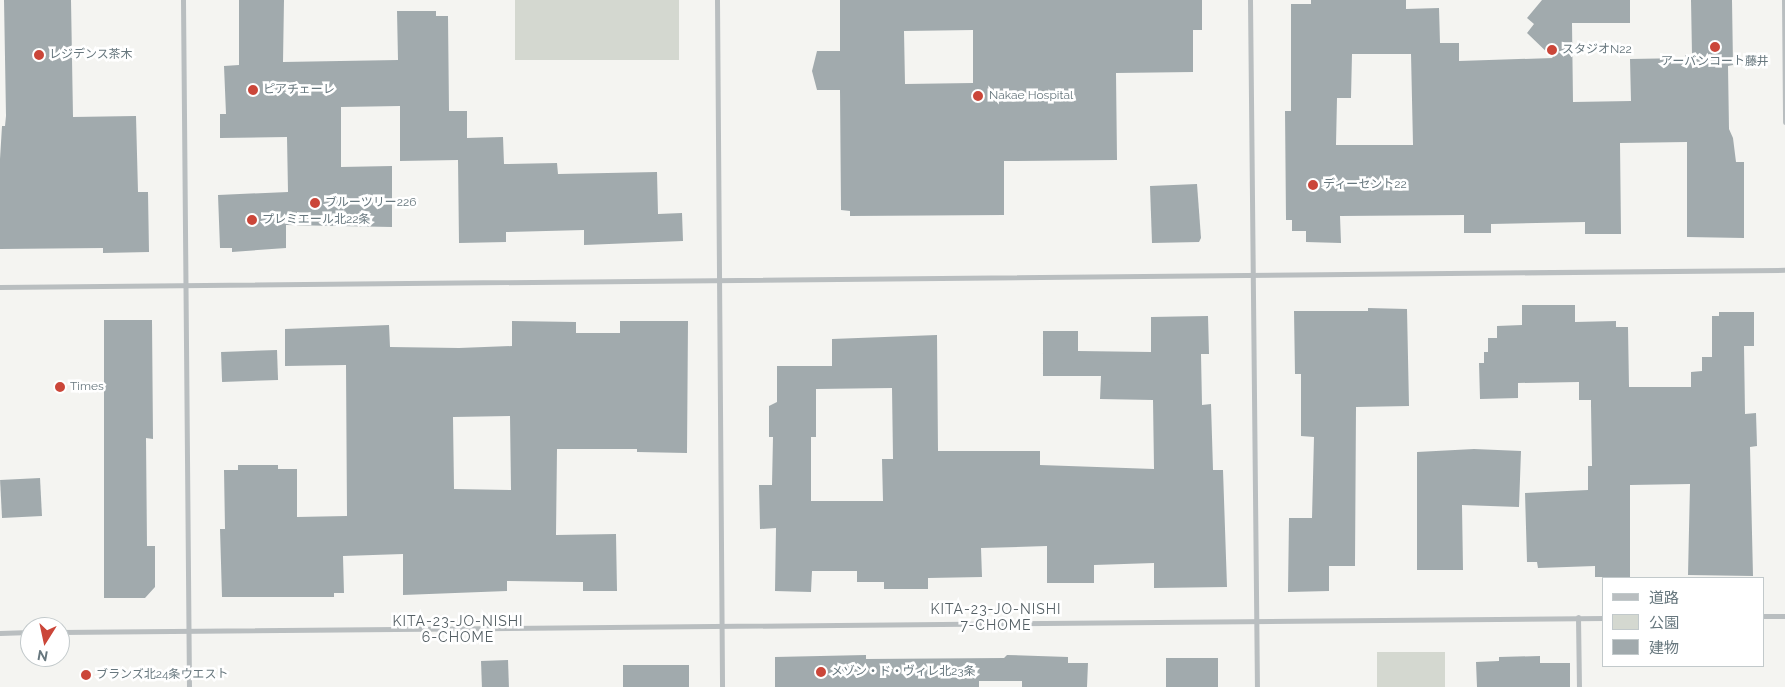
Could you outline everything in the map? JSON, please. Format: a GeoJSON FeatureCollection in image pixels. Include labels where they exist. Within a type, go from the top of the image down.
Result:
{"type":"FeatureCollection","features":[{"type":"Feature","properties":{"kind":"street"},"geometry":{"type":"LineString","coordinates":[[183,0],[189,687]]}},
{"type":"Feature","properties":{"kind":"street"},"geometry":{"type":"LineString","coordinates":[[717,0],[722,687]]}},
{"type":"Feature","properties":{"kind":"street"},"geometry":{"type":"LineString","coordinates":[[1250,0],[1257,687]]}},
{"type":"Feature","properties":{"kind":"street"},"geometry":{"type":"LineString","coordinates":[[1784,0],[1785,122]]}},
{"type":"Feature","properties":{"kind":"street"},"geometry":{"type":"LineString","coordinates":[[0,287],[1785,270]]}},
{"type":"Feature","properties":{"kind":"street"},"geometry":{"type":"LineString","coordinates":[[1765,616],[1785,616]]}},
{"type":"Feature","properties":{"kind":"street"},"geometry":{"type":"LineString","coordinates":[[1578,617],[1579,687]]}},
{"type":"Feature","properties":{"kind":"street"},"geometry":{"type":"LineString","coordinates":[[70,632],[1602,618]]}},
{"type":"Feature","properties":{"kind":"street"},"geometry":{"type":"LineString","coordinates":[[0,633],[20,632]]}},
{"type":"Feature","properties":{"kind":"green space"},"geometry":{"type":"Polygon","coordinates":[[[515,0],[679,0],[679,60],[515,60],[515,0]]]}},
{"type":"Feature","properties":{"kind":"green space"},"geometry":{"type":"Polygon","coordinates":[[[1377,652],[1445,652],[1445,687],[1377,687],[1377,652]]]}},
{"type":"Feature","properties":{"kind":"building"},"geometry":{"type":"Polygon","coordinates":[[[4,0],[71,0],[73,117],[136,116],[138,192],[148,192],[149,252],[103,253],[103,248],[0,249],[0,159],[2,126],[5,126],[6,116],[4,0]]]}},
{"type":"Feature","properties":{"kind":"building"},"geometry":{"type":"Polygon","coordinates":[[[239,0],[284,0],[283,62],[398,60],[397,11],[436,11],[436,16],[448,16],[449,111],[467,111],[467,138],[503,137],[504,164],[557,163],[558,174],[657,172],[658,214],[682,213],[683,241],[584,245],[584,230],[506,232],[506,242],[459,243],[458,160],[400,161],[400,106],[341,107],[341,167],[392,166],[392,227],[286,225],[286,248],[232,252],[232,248],[220,248],[218,195],[288,192],[287,137],[220,138],[220,114],[226,114],[224,66],[239,65],[239,0]]]}},
{"type":"Feature","properties":{"kind":"building"},"geometry":{"type":"Polygon","coordinates":[[[840,0],[1202,0],[1202,30],[1193,30],[1193,72],[1116,73],[1117,160],[1004,161],[1004,215],[850,216],[850,211],[841,210],[840,90],[817,90],[812,71],[817,51],[840,51],[840,0]],[[973,30],[904,31],[905,84],[973,83],[973,30]]]}},
{"type":"Feature","properties":{"kind":"building"},"geometry":{"type":"Polygon","coordinates":[[[1311,0],[1406,0],[1406,9],[1439,8],[1440,43],[1459,43],[1459,61],[1553,58],[1527,33],[1534,24],[1527,18],[1542,0],[1630,0],[1630,23],[1572,23],[1573,102],[1631,101],[1630,59],[1686,58],[1685,55],[1692,55],[1691,0],[1732,0],[1733,65],[1728,66],[1729,129],[1733,138],[1736,162],[1744,162],[1744,238],[1687,237],[1687,142],[1620,143],[1621,234],[1585,234],[1585,222],[1491,224],[1491,233],[1464,233],[1464,215],[1340,216],[1341,243],[1306,242],[1306,231],[1292,231],[1292,220],[1286,220],[1285,111],[1291,111],[1291,4],[1311,4],[1311,0]],[[1352,54],[1351,98],[1337,98],[1336,145],[1413,145],[1411,54],[1352,54]]]}},
{"type":"Feature","properties":{"kind":"building"},"geometry":{"type":"Polygon","coordinates":[[[1197,184],[1201,238],[1199,242],[1152,243],[1150,186],[1197,184]]]}},
{"type":"Feature","properties":{"kind":"building"},"geometry":{"type":"Polygon","coordinates":[[[1522,305],[1575,305],[1575,322],[1616,321],[1616,327],[1628,327],[1629,387],[1691,387],[1691,372],[1702,371],[1702,357],[1712,357],[1712,316],[1719,316],[1719,312],[1754,312],[1754,346],[1744,346],[1745,414],[1756,413],[1757,446],[1750,447],[1753,576],[1688,575],[1690,484],[1630,485],[1630,577],[1595,577],[1595,566],[1538,568],[1537,562],[1527,562],[1525,493],[1588,490],[1588,466],[1592,466],[1591,400],[1579,400],[1579,382],[1518,383],[1518,398],[1480,399],[1479,363],[1484,363],[1484,352],[1488,352],[1488,338],[1497,338],[1497,326],[1522,325],[1522,305]]]}},
{"type":"Feature","properties":{"kind":"building"},"geometry":{"type":"Polygon","coordinates":[[[1368,308],[1407,309],[1409,406],[1356,407],[1355,566],[1329,566],[1329,591],[1288,592],[1289,518],[1312,518],[1314,437],[1301,436],[1301,374],[1295,374],[1294,311],[1368,311],[1368,308]]]}},
{"type":"Feature","properties":{"kind":"building"},"geometry":{"type":"Polygon","coordinates":[[[1208,316],[1209,354],[1201,354],[1202,405],[1211,404],[1213,470],[1223,470],[1227,587],[1154,588],[1154,563],[1094,565],[1094,583],[1047,583],[1047,546],[981,548],[982,577],[928,578],[928,589],[884,589],[884,582],[857,582],[857,571],[812,571],[811,592],[775,591],[776,528],[760,529],[759,485],[772,485],[773,437],[769,437],[769,406],[777,402],[777,366],[832,366],[832,339],[937,335],[938,451],[1040,451],[1040,465],[1154,469],[1153,400],[1100,399],[1101,376],[1043,376],[1043,331],[1078,331],[1078,351],[1151,352],[1151,317],[1208,316]],[[892,388],[816,389],[816,437],[811,437],[811,501],[883,501],[882,459],[893,459],[892,388]]]}},
{"type":"Feature","properties":{"kind":"building"},"geometry":{"type":"Polygon","coordinates":[[[104,320],[152,320],[153,439],[146,438],[147,546],[155,546],[155,587],[145,598],[104,598],[104,320]]]}},
{"type":"Feature","properties":{"kind":"building"},"geometry":{"type":"Polygon","coordinates":[[[512,321],[576,322],[576,333],[620,333],[620,321],[688,321],[687,453],[637,452],[637,449],[557,449],[556,535],[616,534],[617,591],[583,591],[583,582],[507,581],[507,591],[403,595],[403,554],[343,556],[344,593],[334,593],[334,597],[222,597],[220,529],[225,529],[224,470],[238,470],[238,465],[278,465],[278,469],[297,469],[297,517],[347,516],[346,365],[285,366],[285,329],[389,325],[390,347],[459,348],[512,346],[512,321]],[[510,416],[453,417],[454,489],[511,490],[510,416]]]}},
{"type":"Feature","properties":{"kind":"building"},"geometry":{"type":"Polygon","coordinates":[[[277,350],[278,380],[222,382],[221,352],[277,350]]]}},
{"type":"Feature","properties":{"kind":"building"},"geometry":{"type":"Polygon","coordinates":[[[1474,449],[1521,451],[1519,507],[1462,505],[1463,570],[1417,570],[1417,452],[1474,449]]]}},
{"type":"Feature","properties":{"kind":"building"},"geometry":{"type":"Polygon","coordinates":[[[40,478],[42,516],[2,518],[0,480],[40,478]]]}},
{"type":"Feature","properties":{"kind":"building"},"geometry":{"type":"Polygon","coordinates":[[[866,655],[866,659],[1004,658],[1007,655],[1068,657],[1068,663],[1088,663],[1087,687],[1022,687],[1022,681],[979,681],[979,687],[775,687],[775,657],[866,655]]]}},
{"type":"Feature","properties":{"kind":"building"},"geometry":{"type":"Polygon","coordinates":[[[1540,656],[1540,663],[1570,663],[1570,687],[1477,687],[1476,662],[1499,661],[1499,657],[1540,656]]]}},
{"type":"Feature","properties":{"kind":"building"},"geometry":{"type":"Polygon","coordinates":[[[1166,658],[1218,658],[1218,687],[1166,687],[1166,658]]]}},
{"type":"Feature","properties":{"kind":"building"},"geometry":{"type":"Polygon","coordinates":[[[508,660],[509,687],[482,687],[481,661],[508,660]]]}},
{"type":"Feature","properties":{"kind":"building"},"geometry":{"type":"Polygon","coordinates":[[[623,665],[689,665],[689,687],[623,687],[623,665]]]}},
{"type":"Feature","properties":{"kind":"place","name":"アーバンコート藤井"},"geometry":{"type":"Point","coordinates":[1715,47]}},
{"type":"Feature","properties":{"kind":"place","name":"スタジオN22"},"geometry":{"type":"Point","coordinates":[1552,50]}},
{"type":"Feature","properties":{"kind":"place","name":"レジデンス茶木"},"geometry":{"type":"Point","coordinates":[39,55]}},
{"type":"Feature","properties":{"kind":"place","name":"ピアチェーレ"},"geometry":{"type":"Point","coordinates":[253,90]}},
{"type":"Feature","properties":{"kind":"place","name":"Nakae Hospital"},"geometry":{"type":"Point","coordinates":[978,96]}},
{"type":"Feature","properties":{"kind":"place","name":"ディーセント22"},"geometry":{"type":"Point","coordinates":[1313,185]}},
{"type":"Feature","properties":{"kind":"place","name":"ブルーツリー226"},"geometry":{"type":"Point","coordinates":[315,203]}},
{"type":"Feature","properties":{"kind":"place","name":"プレミエール北22条"},"geometry":{"type":"Point","coordinates":[252,220]}},
{"type":"Feature","properties":{"kind":"place","name":"Times"},"geometry":{"type":"Point","coordinates":[60,387]}},
{"type":"Feature","properties":{"kind":"place","name":"メゾン・ド・ヴィレ北23条"},"geometry":{"type":"Point","coordinates":[821,672]}},
{"type":"Feature","properties":{"kind":"place","name":"ブランズ北24条ウエスト"},"geometry":{"type":"Point","coordinates":[86,675]}},
{"type":"Feature","properties":{"kind":"district","name":"KITA-23-JO-NISHI 7-CHOME"},"geometry":{"type":"Point","coordinates":[996,618]}},
{"type":"Feature","properties":{"kind":"district","name":"KITA-23-JO-NISHI 6-CHOME"},"geometry":{"type":"Point","coordinates":[458,630]}}]}
